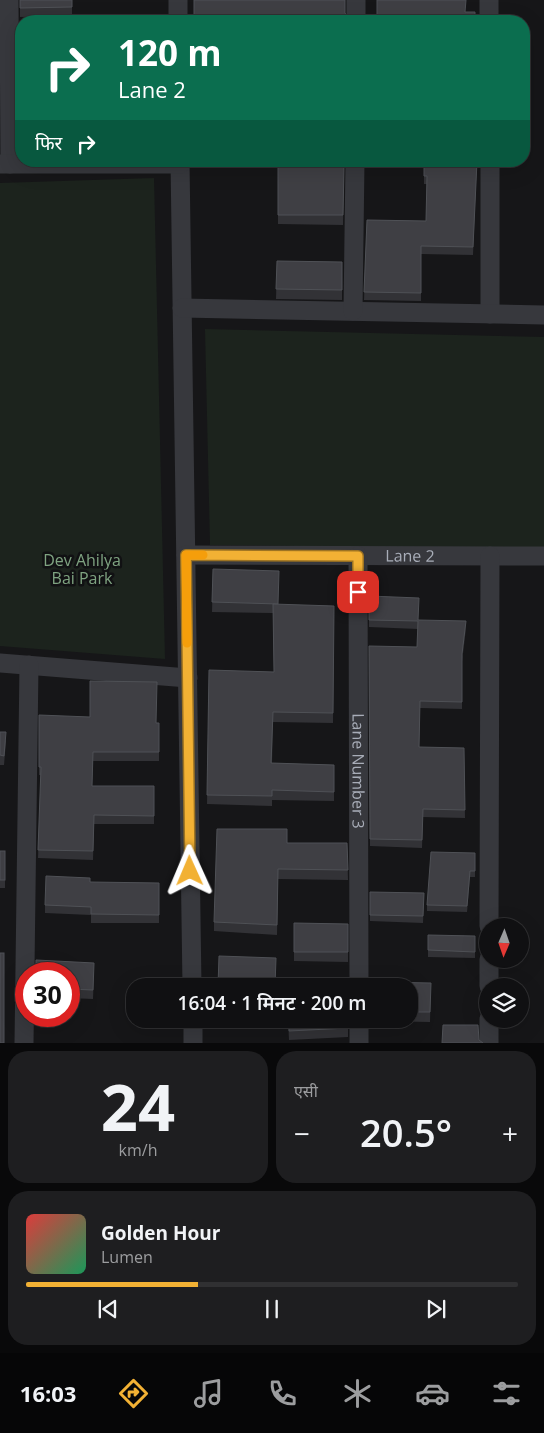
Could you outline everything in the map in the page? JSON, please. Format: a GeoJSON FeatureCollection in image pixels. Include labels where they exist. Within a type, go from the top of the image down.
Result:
{"type":"FeatureCollection","features":[{"type":"Feature","properties":{"kind":"street"},"geometry":{"type":"LineString","coordinates":[[5,164],[9,0]]}},
{"type":"Feature","properties":{"kind":"street"},"geometry":{"type":"LineString","coordinates":[[178,0],[178,15]]}},
{"type":"Feature","properties":{"kind":"street"},"geometry":{"type":"LineString","coordinates":[[356,0],[356,15]]}},
{"type":"Feature","properties":{"kind":"street"},"geometry":{"type":"LineString","coordinates":[[489,0],[489,15]]}},
{"type":"Feature","properties":{"kind":"street"},"geometry":{"type":"LineString","coordinates":[[180,167],[192,978]]}},
{"type":"Feature","properties":{"kind":"street"},"geometry":{"type":"LineString","coordinates":[[353,311],[354,167]]}},
{"type":"Feature","properties":{"kind":"street"},"geometry":{"type":"LineString","coordinates":[[490,167],[490,314]]}},
{"type":"Feature","properties":{"kind":"street"},"geometry":{"type":"LineString","coordinates":[[182,308],[544,315]]}},
{"type":"Feature","properties":{"kind":"street","name":"Lane 2"},"geometry":{"type":"LineString","coordinates":[[186,555],[544,556]]}},
{"type":"Feature","properties":{"kind":"street","name":"Lane Number 3"},"geometry":{"type":"LineString","coordinates":[[358,556],[359,978]]}},
{"type":"Feature","properties":{"kind":"street"},"geometry":{"type":"LineString","coordinates":[[490,556],[490,918]]}},
{"type":"Feature","properties":{"kind":"street"},"geometry":{"type":"LineString","coordinates":[[0,663],[188,678]]}},
{"type":"Feature","properties":{"kind":"street"},"geometry":{"type":"LineString","coordinates":[[24,1043],[29,665]]}},
{"type":"Feature","properties":{"kind":"street"},"geometry":{"type":"LineString","coordinates":[[193,1028],[193,1043]]}},
{"type":"Feature","properties":{"kind":"street"},"geometry":{"type":"LineString","coordinates":[[359,1028],[359,1043]]}},
{"type":"Feature","properties":{"kind":"street"},"geometry":{"type":"LineString","coordinates":[[490,1028],[490,1043]]}},
{"type":"Feature","properties":{"kind":"green space","name":"Dev Ahilya Bai Park"},"geometry":{"type":"Polygon","coordinates":[[[154,178],[165,659],[0,646],[0,183],[154,178]]]}},
{"type":"Feature","properties":{"kind":"green space"},"geometry":{"type":"Polygon","coordinates":[[[205,329],[544,337],[544,549],[210,545],[205,329]]]}},
{"type":"Feature","properties":{"kind":"building"},"geometry":{"type":"Polygon","coordinates":[[[20,0],[72,0],[72,7],[20,8],[20,0]]]}},
{"type":"Feature","properties":{"kind":"building"},"geometry":{"type":"Polygon","coordinates":[[[194,0],[345,0],[346,15],[194,15],[194,0]]]}},
{"type":"Feature","properties":{"kind":"building"},"geometry":{"type":"Polygon","coordinates":[[[377,0],[466,0],[465,12],[475,12],[475,15],[377,15],[377,0]]]}},
{"type":"Feature","properties":{"kind":"building"},"geometry":{"type":"Polygon","coordinates":[[[278,167],[344,167],[343,215],[278,215],[278,167]]]}},
{"type":"Feature","properties":{"kind":"building"},"geometry":{"type":"Polygon","coordinates":[[[424,167],[477,167],[473,247],[421,246],[421,293],[364,292],[367,220],[426,221],[427,176],[424,176],[424,167]]]}},
{"type":"Feature","properties":{"kind":"building"},"geometry":{"type":"Polygon","coordinates":[[[277,261],[342,262],[342,290],[276,289],[277,261]]]}},
{"type":"Feature","properties":{"kind":"building"},"geometry":{"type":"Polygon","coordinates":[[[213,569],[279,571],[278,604],[212,602],[213,569]]]}},
{"type":"Feature","properties":{"kind":"building"},"geometry":{"type":"Polygon","coordinates":[[[369,596],[419,598],[418,620],[466,621],[462,654],[462,702],[420,701],[419,747],[464,748],[465,810],[423,809],[422,840],[370,839],[369,646],[417,647],[418,621],[369,620],[369,596]]]}},
{"type":"Feature","properties":{"kind":"building"},"geometry":{"type":"Polygon","coordinates":[[[273,604],[334,606],[333,713],[273,712],[271,763],[334,765],[334,792],[272,790],[272,796],[207,795],[209,670],[274,672],[273,604]]]}},
{"type":"Feature","properties":{"kind":"building"},"geometry":{"type":"Polygon","coordinates":[[[90,681],[157,682],[156,723],[159,723],[159,752],[93,752],[92,786],[154,786],[154,816],[94,815],[93,851],[38,850],[41,767],[39,767],[39,715],[90,717],[90,681]]]}},
{"type":"Feature","properties":{"kind":"building"},"geometry":{"type":"Polygon","coordinates":[[[0,732],[6,732],[4,756],[0,755],[0,732]]]}},
{"type":"Feature","properties":{"kind":"building"},"geometry":{"type":"Polygon","coordinates":[[[217,829],[287,829],[287,843],[347,843],[348,870],[278,869],[277,925],[214,922],[217,829]]]}},
{"type":"Feature","properties":{"kind":"building"},"geometry":{"type":"Polygon","coordinates":[[[0,851],[5,851],[5,880],[0,880],[0,851]]]}},
{"type":"Feature","properties":{"kind":"building"},"geometry":{"type":"Polygon","coordinates":[[[431,852],[475,853],[475,871],[470,871],[467,906],[427,905],[431,852]]]}},
{"type":"Feature","properties":{"kind":"building"},"geometry":{"type":"Polygon","coordinates":[[[46,876],[90,878],[90,882],[159,883],[159,915],[91,914],[91,907],[45,905],[46,876]]]}},
{"type":"Feature","properties":{"kind":"building"},"geometry":{"type":"Polygon","coordinates":[[[370,892],[424,893],[423,916],[370,915],[370,892]]]}},
{"type":"Feature","properties":{"kind":"building"},"geometry":{"type":"Polygon","coordinates":[[[294,923],[348,924],[348,952],[294,952],[294,923]]]}},
{"type":"Feature","properties":{"kind":"building"},"geometry":{"type":"Polygon","coordinates":[[[428,935],[475,936],[475,952],[428,950],[428,935]]]}},
{"type":"Feature","properties":{"kind":"building"},"geometry":{"type":"Polygon","coordinates":[[[0,953],[4,953],[4,1043],[0,1043],[0,953]]]}},
{"type":"Feature","properties":{"kind":"building"},"geometry":{"type":"Polygon","coordinates":[[[219,956],[276,958],[275,978],[218,978],[219,956]]]}},
{"type":"Feature","properties":{"kind":"building"},"geometry":{"type":"Polygon","coordinates":[[[36,960],[75,962],[36,962],[36,960]]]}},
{"type":"Feature","properties":{"kind":"building"},"geometry":{"type":"Polygon","coordinates":[[[80,962],[94,963],[93,990],[80,989],[80,962]]]}},
{"type":"Feature","properties":{"kind":"building"},"geometry":{"type":"Polygon","coordinates":[[[418,983],[431,983],[430,1012],[418,1012],[418,983]]]}},
{"type":"Feature","properties":{"kind":"building"},"geometry":{"type":"Polygon","coordinates":[[[443,1025],[478,1025],[479,1040],[483,1043],[442,1043],[443,1025]]]}},
{"type":"Feature","properties":{"kind":"building"},"geometry":{"type":"Polygon","coordinates":[[[289,1028],[348,1028],[289,1031],[289,1028]]]}},
{"type":"Feature","properties":{"kind":"slow traffic"},"geometry":{"type":"LineString","coordinates":[[187,643],[186,555],[203,555]]}},
{"type":"Feature","properties":{"kind":"route"},"geometry":{"type":"LineString","coordinates":[[190,871],[186,555],[358,556],[358,592]]}}]}
